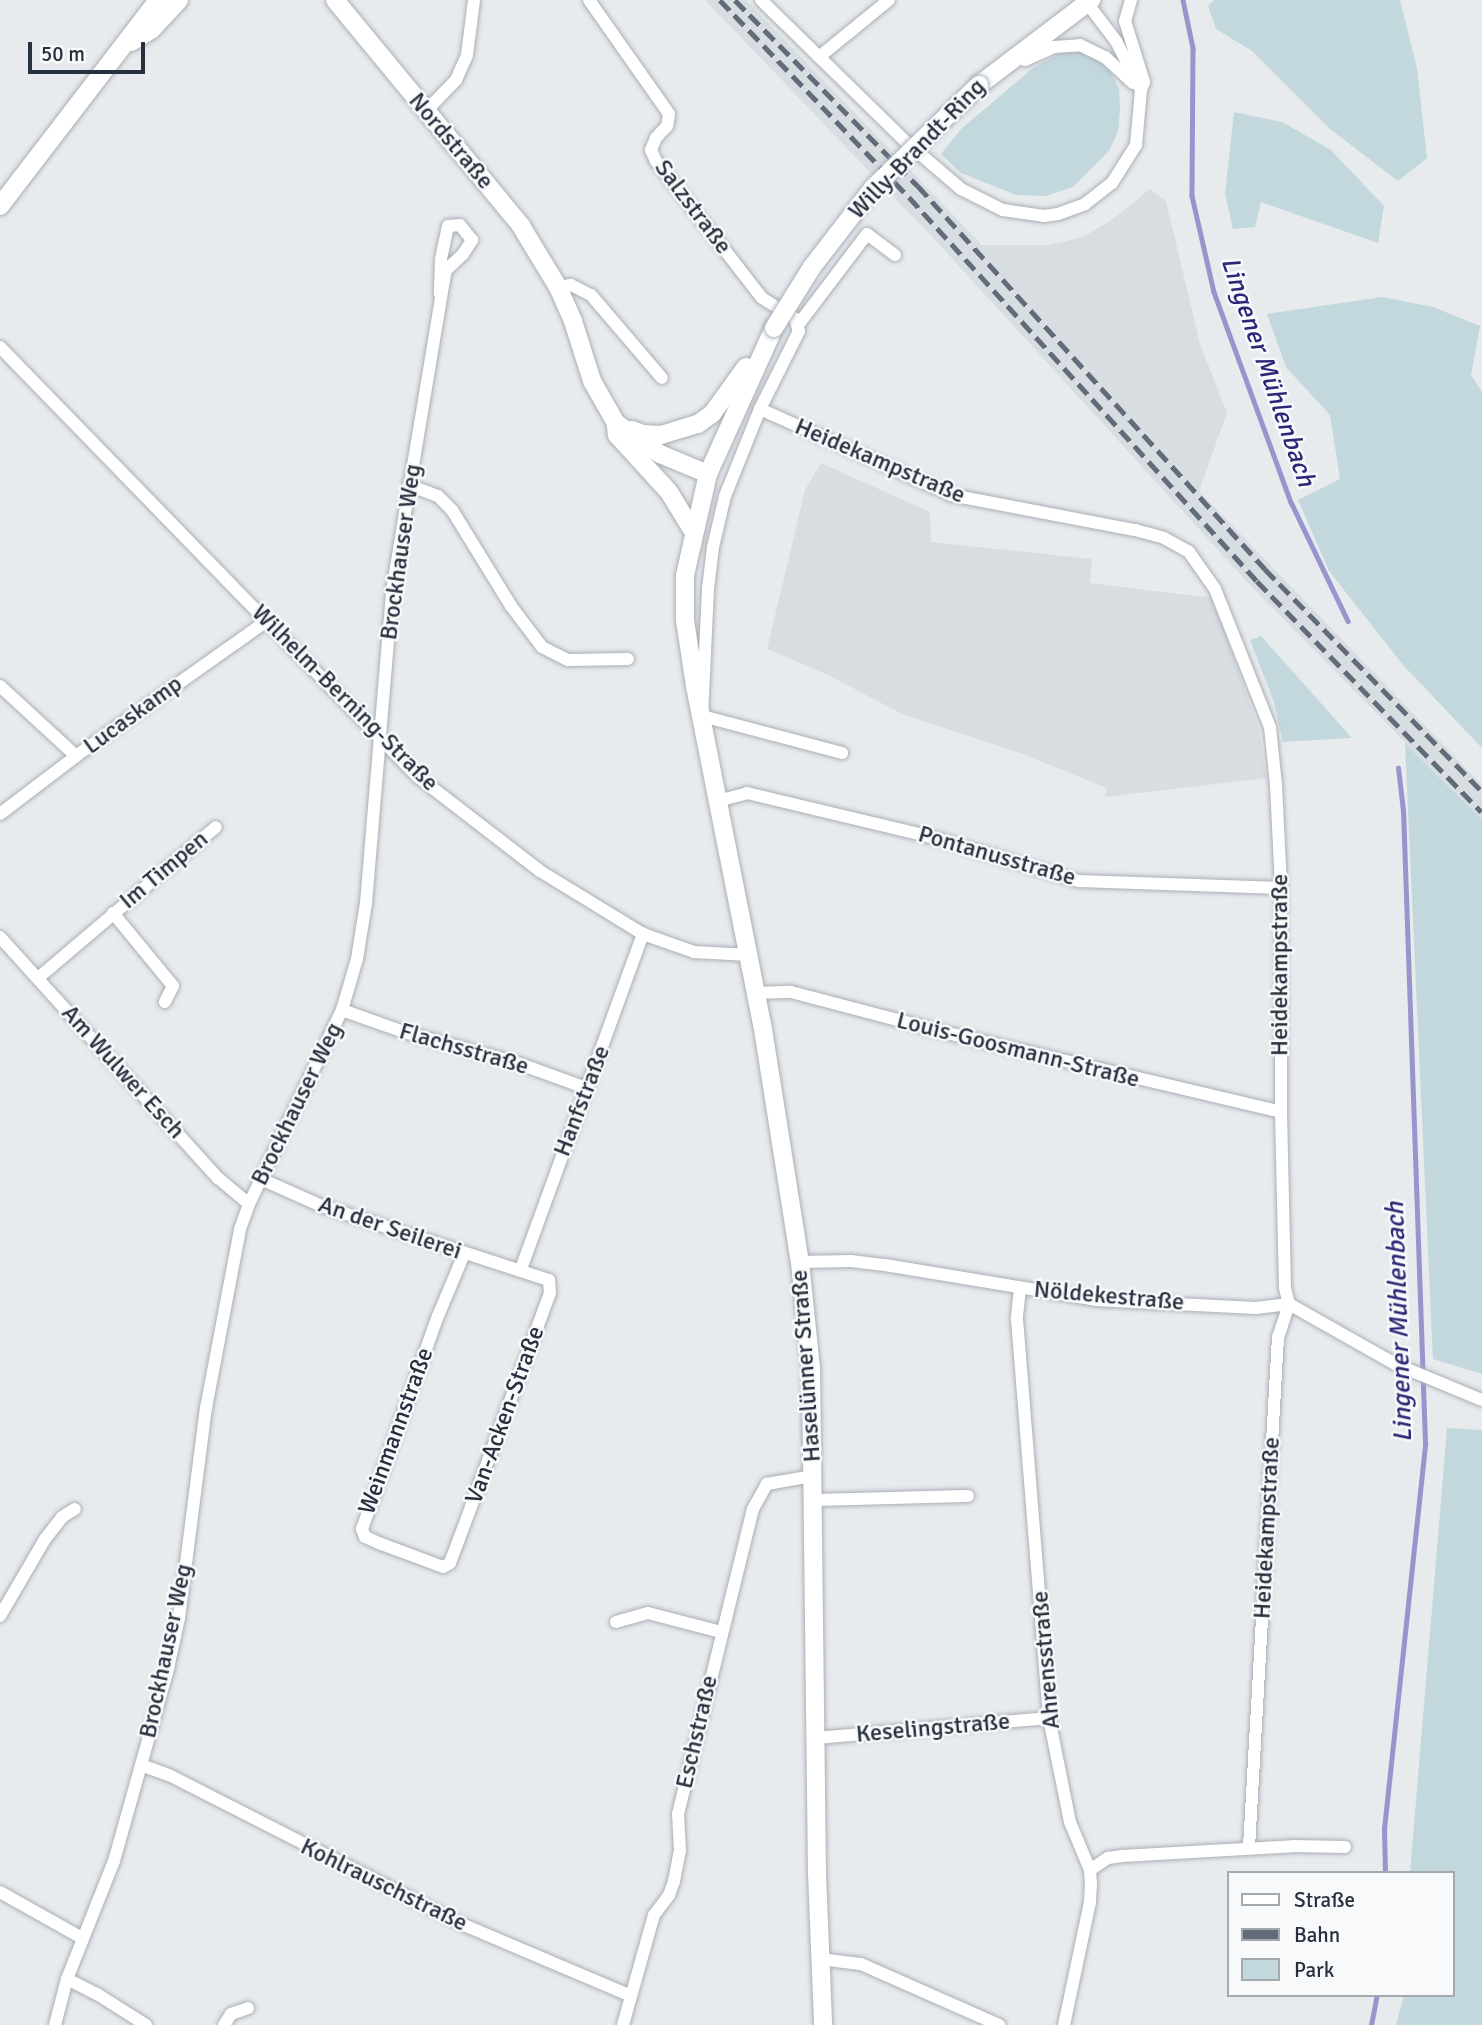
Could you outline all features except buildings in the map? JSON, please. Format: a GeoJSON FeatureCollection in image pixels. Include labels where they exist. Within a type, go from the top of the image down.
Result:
{"type":"FeatureCollection","features":[{"type":"Feature","properties":{"kind":"main road"},"geometry":{"type":"LineString","coordinates":[[0,206],[159,0]]}},
{"type":"Feature","properties":{"kind":"main road"},"geometry":{"type":"LineString","coordinates":[[125,46],[151,30],[179,0]]}},
{"type":"Feature","properties":{"kind":"main road","name":"Nordstraße"},"geometry":{"type":"LineString","coordinates":[[335,0],[521,226],[558,287],[573,321],[592,381],[616,422],[660,454],[708,474]]}},
{"type":"Feature","properties":{"kind":"main road","name":"Willy-Brandt-Ring"},"geometry":{"type":"LineString","coordinates":[[708,474],[738,388],[812,267],[873,188],[979,85],[1089,1]]}},
{"type":"Feature","properties":{"kind":"main road"},"geometry":{"type":"LineString","coordinates":[[693,531],[669,492],[617,435],[616,422],[643,434],[661,435],[683,430],[712,414],[738,388]]}},
{"type":"Feature","properties":{"kind":"main road","name":"Haselünner Straße"},"geometry":{"type":"LineString","coordinates":[[708,474],[685,575],[685,620],[757,993],[800,1262],[811,1368],[819,1959],[823,2025]]}},
{"type":"Feature","properties":{"kind":"street"},"geometry":{"type":"LineString","coordinates":[[425,112],[456,80],[467,55],[474,0]]}},
{"type":"Feature","properties":{"kind":"street","name":"Salzstraße"},"geometry":{"type":"LineString","coordinates":[[589,0],[669,114],[667,126],[656,138],[651,150],[656,161],[762,298],[795,319],[798,325]]}},
{"type":"Feature","properties":{"kind":"street"},"geometry":{"type":"LineString","coordinates":[[761,0],[905,141],[961,189],[1003,210],[1030,215],[1058,215],[1085,204],[1112,183],[1136,145],[1144,82],[1125,21],[1131,0]]}},
{"type":"Feature","properties":{"kind":"street"},"geometry":{"type":"LineString","coordinates":[[819,57],[889,0]]}},
{"type":"Feature","properties":{"kind":"street"},"geometry":{"type":"LineString","coordinates":[[1089,1],[1115,41],[1141,90]]}},
{"type":"Feature","properties":{"kind":"street"},"geometry":{"type":"LineString","coordinates":[[1015,55],[1025,60],[1054,47],[1080,45],[1105,57],[1141,90]]}},
{"type":"Feature","properties":{"kind":"street","name":"Brockhauser Weg"},"geometry":{"type":"LineString","coordinates":[[55,2025],[67,1979],[114,1861],[179,1618],[206,1408],[227,1285],[249,1204],[342,1010],[357,959],[366,903],[392,591],[440,294],[446,270],[463,254],[472,240],[460,225],[448,226],[441,260],[440,294]]}},
{"type":"Feature","properties":{"kind":"street","name":"Haselünner Straße"},"geometry":{"type":"LineString","coordinates":[[702,716],[705,622],[713,547],[725,496],[760,408],[798,335],[798,325],[867,234],[895,255]]}},
{"type":"Feature","properties":{"kind":"street"},"geometry":{"type":"LineString","coordinates":[[558,287],[571,285],[591,295],[662,378]]}},
{"type":"Feature","properties":{"kind":"street","name":"Wilhelm-Berning-Straße"},"geometry":{"type":"LineString","coordinates":[[0,348],[268,620],[418,777],[483,829],[586,901],[643,934],[694,953],[749,956]]}},
{"type":"Feature","properties":{"kind":"street","name":"Heidekampstraße"},"geometry":{"type":"LineString","coordinates":[[760,408],[951,495],[1135,530],[1164,538],[1189,552],[1215,589],[1270,727],[1281,888],[1281,1112],[1285,1288],[1289,1304],[1278,1337],[1249,1848]]}},
{"type":"Feature","properties":{"kind":"street"},"geometry":{"type":"LineString","coordinates":[[409,485],[438,496],[452,510],[511,606],[542,647],[568,660],[628,659]]}},
{"type":"Feature","properties":{"kind":"street","name":"Lucaskamp"},"geometry":{"type":"LineString","coordinates":[[0,814],[76,756],[268,620]]}},
{"type":"Feature","properties":{"kind":"street"},"geometry":{"type":"LineString","coordinates":[[0,686],[76,756]]}},
{"type":"Feature","properties":{"kind":"street"},"geometry":{"type":"LineString","coordinates":[[702,716],[842,753]]}},
{"type":"Feature","properties":{"kind":"street","name":"Pontanusstraße"},"geometry":{"type":"LineString","coordinates":[[718,802],[747,793],[931,837],[1079,881],[1281,888]]}},
{"type":"Feature","properties":{"kind":"street","name":"Im Timpen"},"geometry":{"type":"LineString","coordinates":[[38,978],[216,827]]}},
{"type":"Feature","properties":{"kind":"street","name":"Im Timpen"},"geometry":{"type":"LineString","coordinates":[[113,913],[173,986],[165,1002]]}},
{"type":"Feature","properties":{"kind":"street","name":"Hanfstraße"},"geometry":{"type":"LineString","coordinates":[[521,1269],[643,934]]}},
{"type":"Feature","properties":{"kind":"street","name":"Am Wulwer Esch"},"geometry":{"type":"LineString","coordinates":[[0,937],[218,1178],[249,1204]]}},
{"type":"Feature","properties":{"kind":"street","name":"Louis-Goosmann-Straße"},"geometry":{"type":"LineString","coordinates":[[757,993],[791,992],[943,1032],[1281,1112]]}},
{"type":"Feature","properties":{"kind":"street","name":"Flachsstraße"},"geometry":{"type":"LineString","coordinates":[[342,1010],[404,1032],[520,1064],[586,1088]]}},
{"type":"Feature","properties":{"kind":"street","name":"An der Seilerei"},"geometry":{"type":"LineString","coordinates":[[261,1179],[322,1206],[464,1254],[521,1269]]}},
{"type":"Feature","properties":{"kind":"street","name":"Weinmannstraße"},"geometry":{"type":"LineString","coordinates":[[436,1565],[365,1537],[362,1529],[438,1316],[464,1254]]}},
{"type":"Feature","properties":{"kind":"street","name":"Nöldekestraße"},"geometry":{"type":"LineString","coordinates":[[800,1262],[862,1262],[1096,1300],[1256,1308],[1289,1304]]}},
{"type":"Feature","properties":{"kind":"street","name":"Van-Acken-Straße"},"geometry":{"type":"LineString","coordinates":[[436,1565],[443,1567],[450,1563],[550,1293],[549,1280],[521,1269]]}},
{"type":"Feature","properties":{"kind":"street","name":"Ahrensstraße"},"geometry":{"type":"LineString","coordinates":[[1020,1288],[1017,1319],[1049,1718],[1070,1822],[1090,1870],[1090,1902],[1064,2025]]}},
{"type":"Feature","properties":{"kind":"street"},"geometry":{"type":"LineString","coordinates":[[1289,1304],[1402,1367],[1482,1400]]}},
{"type":"Feature","properties":{"kind":"street","name":"Eschstraße"},"geometry":{"type":"LineString","coordinates":[[623,2025],[654,1915],[669,1895],[674,1881],[680,1851],[678,1814],[721,1632],[759,1493],[767,1484],[779,1479],[813,1476]]}},
{"type":"Feature","properties":{"kind":"street"},"geometry":{"type":"LineString","coordinates":[[813,1500],[968,1496]]}},
{"type":"Feature","properties":{"kind":"street"},"geometry":{"type":"LineString","coordinates":[[0,1616],[46,1539],[62,1517],[75,1509]]}},
{"type":"Feature","properties":{"kind":"street"},"geometry":{"type":"LineString","coordinates":[[616,1622],[648,1613],[721,1632]]}},
{"type":"Feature","properties":{"kind":"street","name":"Keselingstraße"},"geometry":{"type":"LineString","coordinates":[[816,1738],[1049,1718]]}},
{"type":"Feature","properties":{"kind":"street","name":"Kohlrauschstraße"},"geometry":{"type":"LineString","coordinates":[[141,1765],[169,1775],[486,1936],[631,1996]]}},
{"type":"Feature","properties":{"kind":"street"},"geometry":{"type":"LineString","coordinates":[[1090,1870],[1108,1858],[1122,1856],[1249,1848],[1345,1847]]}},
{"type":"Feature","properties":{"kind":"street"},"geometry":{"type":"LineString","coordinates":[[0,1892],[82,1938]]}},
{"type":"Feature","properties":{"kind":"street"},"geometry":{"type":"LineString","coordinates":[[819,1959],[861,1964],[999,2025]]}},
{"type":"Feature","properties":{"kind":"street"},"geometry":{"type":"LineString","coordinates":[[67,1979],[97,1994],[146,2025]]}},
{"type":"Feature","properties":{"kind":"street"},"geometry":{"type":"LineString","coordinates":[[224,2025],[231,2014],[248,2008]]}},
{"type":"Feature","properties":{"kind":"shaded area"},"geometry":{"type":"Polygon","coordinates":[[[705,0],[746,0],[982,245],[1049,245],[1083,237],[1113,219],[1150,189],[1166,201],[1200,344],[1227,413],[1199,491],[1482,785],[1482,820],[1251,586],[937,242],[705,0]]]}},
{"type":"Feature","properties":{"kind":"shaded area"},"geometry":{"type":"Polygon","coordinates":[[[821,463],[930,512],[931,542],[1092,559],[1090,583],[1212,598],[1259,729],[1266,778],[1105,797],[1107,788],[1020,753],[902,714],[828,675],[767,649],[805,490],[821,463]]]}},
{"type":"Feature","properties":{"kind":"green space"},"geometry":{"type":"Polygon","coordinates":[[[1214,0],[1400,0],[1417,68],[1427,158],[1398,181],[1330,129],[1252,51],[1216,29],[1208,6],[1214,0]]]}},
{"type":"Feature","properties":{"kind":"green space"},"geometry":{"type":"Polygon","coordinates":[[[1077,52],[1092,56],[1110,71],[1119,89],[1120,110],[1118,132],[1109,151],[1073,187],[1046,196],[1016,195],[961,173],[941,154],[961,129],[1033,68],[1061,53],[1077,52]]]}},
{"type":"Feature","properties":{"kind":"green space"},"geometry":{"type":"Polygon","coordinates":[[[1234,112],[1282,122],[1331,150],[1384,206],[1378,243],[1261,202],[1255,227],[1233,229],[1225,194],[1234,112]]]}},
{"type":"Feature","properties":{"kind":"green space"},"geometry":{"type":"Polygon","coordinates":[[[1382,297],[1433,307],[1480,326],[1471,375],[1482,392],[1482,748],[1403,665],[1329,571],[1298,500],[1340,479],[1330,415],[1286,367],[1267,314],[1382,297]]]}},
{"type":"Feature","properties":{"kind":"green space"},"geometry":{"type":"Polygon","coordinates":[[[1261,636],[1352,738],[1283,742],[1274,702],[1250,640],[1261,636]]]}},
{"type":"Feature","properties":{"kind":"green space"},"geometry":{"type":"Polygon","coordinates":[[[1405,743],[1482,820],[1482,1374],[1433,1359],[1405,743]]]}},
{"type":"Feature","properties":{"kind":"green space"},"geometry":{"type":"Polygon","coordinates":[[[1447,1428],[1482,1430],[1482,2025],[1396,2025],[1403,1997],[1454,1997],[1454,1871],[1410,1871],[1447,1428]]]}},
{"type":"Feature","properties":{"kind":"waterway","name":"Lingener Mühlenbach"},"geometry":{"type":"LineString","coordinates":[[1183,0],[1193,48],[1192,196],[1214,292],[1291,502],[1348,621]]}},
{"type":"Feature","properties":{"kind":"waterway","name":"Lingener Mühlenbach"},"geometry":{"type":"LineString","coordinates":[[1385,1871],[1384,1829],[1425,1443],[1403,811],[1398,768]]}},
{"type":"Feature","properties":{"kind":"waterway","name":"Lingener Mühlenbach"},"geometry":{"type":"LineString","coordinates":[[1371,2025],[1377,1997]]}},
{"type":"Feature","properties":{"kind":"railway"},"geometry":{"type":"LineString","coordinates":[[720,0],[909,197],[1257,581],[1482,812]]}},
{"type":"Feature","properties":{"kind":"railway"},"geometry":{"type":"LineString","coordinates":[[735,0],[918,186],[1265,569],[1482,791]]}}]}
